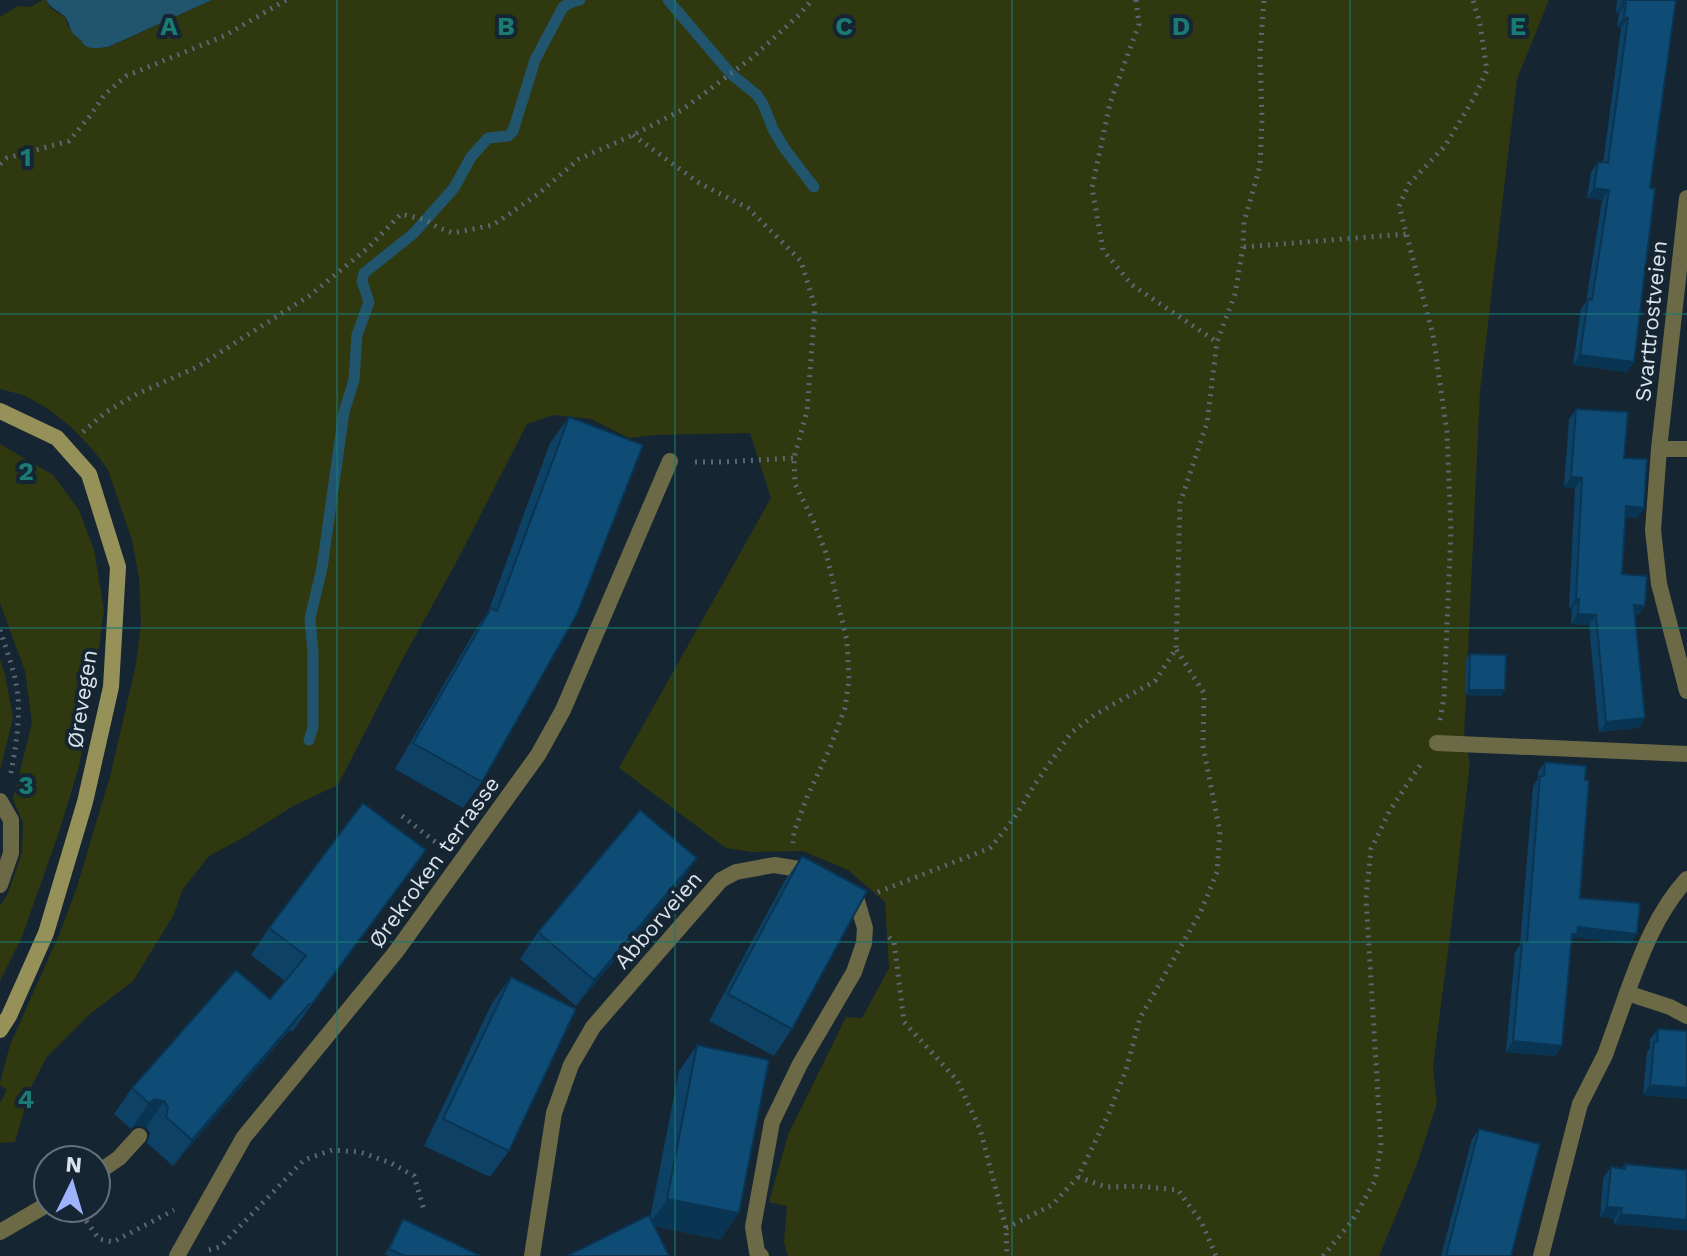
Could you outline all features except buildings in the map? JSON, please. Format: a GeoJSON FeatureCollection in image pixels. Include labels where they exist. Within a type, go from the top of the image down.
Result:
{"type":"FeatureCollection","features":[{"type":"Feature","properties":{"kind":"street","name":"Svarttrostveien"},"geometry":{"type":"LineString","coordinates":[[1687,198],[1653,530],[1659,584],[1687,691]]}},
{"type":"Feature","properties":{"kind":"street","name":"Ørevegen"},"geometry":{"type":"LineString","coordinates":[[0,411],[57,438],[89,474],[118,567],[111,687],[85,802],[46,933],[0,1030]]}},
{"type":"Feature","properties":{"kind":"street"},"geometry":{"type":"LineString","coordinates":[[1659,449],[1687,449]]}},
{"type":"Feature","properties":{"kind":"street","name":"Ørekroken terrasse"},"geometry":{"type":"LineString","coordinates":[[177,1256],[244,1137],[395,953],[538,755],[580,673],[670,461]]}},
{"type":"Feature","properties":{"kind":"street"},"geometry":{"type":"LineString","coordinates":[[1437,743],[1687,754]]}},
{"type":"Feature","properties":{"kind":"street"},"geometry":{"type":"LineString","coordinates":[[0,801],[11,820],[11,853],[0,885]]}},
{"type":"Feature","properties":{"kind":"street","name":"Abborveien"},"geometry":{"type":"LineString","coordinates":[[532,1256],[554,1113],[571,1065],[593,1027],[721,880],[736,872],[774,865],[814,872],[846,889],[857,901]]}},
{"type":"Feature","properties":{"kind":"street"},"geometry":{"type":"LineString","coordinates":[[1541,1256],[1580,1104],[1605,1055],[1647,939],[1671,896],[1687,879]]}},
{"type":"Feature","properties":{"kind":"street"},"geometry":{"type":"LineString","coordinates":[[755,1255],[753,1227],[772,1122],[800,1064],[854,972],[864,943],[865,928],[857,901]]}},
{"type":"Feature","properties":{"kind":"street"},"geometry":{"type":"LineString","coordinates":[[1627,993],[1687,1016]]}},
{"type":"Feature","properties":{"kind":"street"},"geometry":{"type":"LineString","coordinates":[[112,1163],[139,1136]]}},
{"type":"Feature","properties":{"kind":"street"},"geometry":{"type":"LineString","coordinates":[[0,1232],[32,1213]]}},
{"type":"Feature","properties":{"kind":"path"},"geometry":{"type":"LineString","coordinates":[[0,164],[7,158],[69,141],[105,94],[126,76],[224,36],[286,0]]}},
{"type":"Feature","properties":{"kind":"path"},"geometry":{"type":"LineString","coordinates":[[65,447],[106,412],[197,367],[309,296],[368,248],[401,214],[426,220],[453,233],[493,225],[538,194],[579,159],[682,110],[742,65],[812,0]]}},
{"type":"Feature","properties":{"kind":"path"},"geometry":{"type":"LineString","coordinates":[[1136,0],[1139,24],[1110,103],[1092,188],[1103,250],[1132,285],[1217,342]]}},
{"type":"Feature","properties":{"kind":"path"},"geometry":{"type":"LineString","coordinates":[[1007,1256],[1006,1228],[980,1129],[957,1080],[904,1022],[894,942],[857,901],[990,848],[1013,820],[1071,733],[1096,714],[1155,681],[1176,649],[1180,503],[1207,423],[1217,342],[1235,294],[1244,222],[1260,166],[1260,54],[1264,0]]}},
{"type":"Feature","properties":{"kind":"path"},"geometry":{"type":"LineString","coordinates":[[1323,1256],[1352,1221],[1375,1181],[1381,1146],[1366,898],[1371,849],[1390,810],[1437,743],[1444,698],[1451,530],[1447,432],[1433,335],[1399,206],[1409,184],[1445,146],[1487,70],[1473,0]]}},
{"type":"Feature","properties":{"kind":"path"},"geometry":{"type":"LineString","coordinates":[[633,135],[699,183],[748,208],[801,261],[815,307],[807,411],[794,458],[795,484],[826,553],[847,641],[849,680],[845,708],[794,832],[791,868]]}},
{"type":"Feature","properties":{"kind":"path"},"geometry":{"type":"LineString","coordinates":[[1243,247],[1406,234]]}},
{"type":"Feature","properties":{"kind":"path"},"geometry":{"type":"LineString","coordinates":[[670,461],[794,458]]}},
{"type":"Feature","properties":{"kind":"path"},"geometry":{"type":"LineString","coordinates":[[0,630],[13,668],[18,696],[15,753],[9,785]]}},
{"type":"Feature","properties":{"kind":"path"},"geometry":{"type":"LineString","coordinates":[[1006,1228],[1052,1205],[1078,1177],[1115,1099],[1140,1018],[1201,911],[1217,872],[1220,832],[1203,746],[1204,693],[1176,649]]}},
{"type":"Feature","properties":{"kind":"path"},"geometry":{"type":"LineString","coordinates":[[402,816],[438,844]]}},
{"type":"Feature","properties":{"kind":"path"},"geometry":{"type":"LineString","coordinates":[[196,1253],[220,1247],[304,1160],[332,1150],[360,1152],[391,1163],[414,1176],[424,1210]]}},
{"type":"Feature","properties":{"kind":"path"},"geometry":{"type":"LineString","coordinates":[[1078,1177],[1106,1187],[1178,1190],[1202,1223],[1216,1256]]}},
{"type":"Feature","properties":{"kind":"path"},"geometry":{"type":"LineString","coordinates":[[88,1224],[99,1239],[113,1242],[172,1210],[212,1194]]}},
{"type":"Feature","properties":{"kind":"green space"},"geometry":{"type":"Polygon","coordinates":[[[42,0],[65,17],[68,26],[92,48],[109,47],[212,0],[1549,0],[1517,79],[1480,391],[1464,739],[1470,763],[1433,1066],[1437,1103],[1416,1167],[1379,1256],[788,1256],[784,1242],[787,1206],[769,1202],[788,1135],[846,1017],[862,1018],[889,968],[885,902],[848,870],[803,851],[752,852],[726,848],[619,768],[771,498],[750,433],[629,438],[591,419],[554,415],[527,424],[338,785],[295,805],[209,856],[183,889],[173,916],[133,981],[90,1014],[47,1057],[31,1087],[15,1142],[0,1143],[0,1103],[7,1090],[0,1082],[10,1045],[76,890],[111,773],[136,664],[141,624],[139,578],[132,540],[108,470],[71,427],[47,408],[23,395],[0,389],[0,17],[18,6],[31,7],[42,0]]]}},
{"type":"Feature","properties":{"kind":"green space"},"geometry":{"type":"Polygon","coordinates":[[[0,444],[53,475],[79,510],[94,550],[104,610],[79,766],[22,937],[0,981],[0,906],[8,893],[22,853],[23,823],[13,799],[32,723],[25,671],[0,603],[0,444]]]}},
{"type":"Feature","properties":{"kind":"green space"},"geometry":{"type":"Polygon","coordinates":[[[0,659],[13,718],[0,770],[0,659]]]}},
{"type":"Feature","properties":{"kind":"water"},"geometry":{"type":"Polygon","coordinates":[[[46,0],[212,0],[108,47],[96,48],[83,44],[72,32],[66,18],[46,0]]]}},
{"type":"Feature","properties":{"kind":"waterway"},"geometry":{"type":"LineString","coordinates":[[309,740],[313,727],[310,618],[322,568],[344,412],[354,380],[357,335],[369,302],[362,281],[364,273],[413,234],[454,188],[471,157],[488,138],[508,136],[513,131],[535,60],[563,7],[580,0]]}},
{"type":"Feature","properties":{"kind":"waterway"},"geometry":{"type":"LineString","coordinates":[[668,0],[731,74],[757,95],[784,148],[814,187]]}}]}
